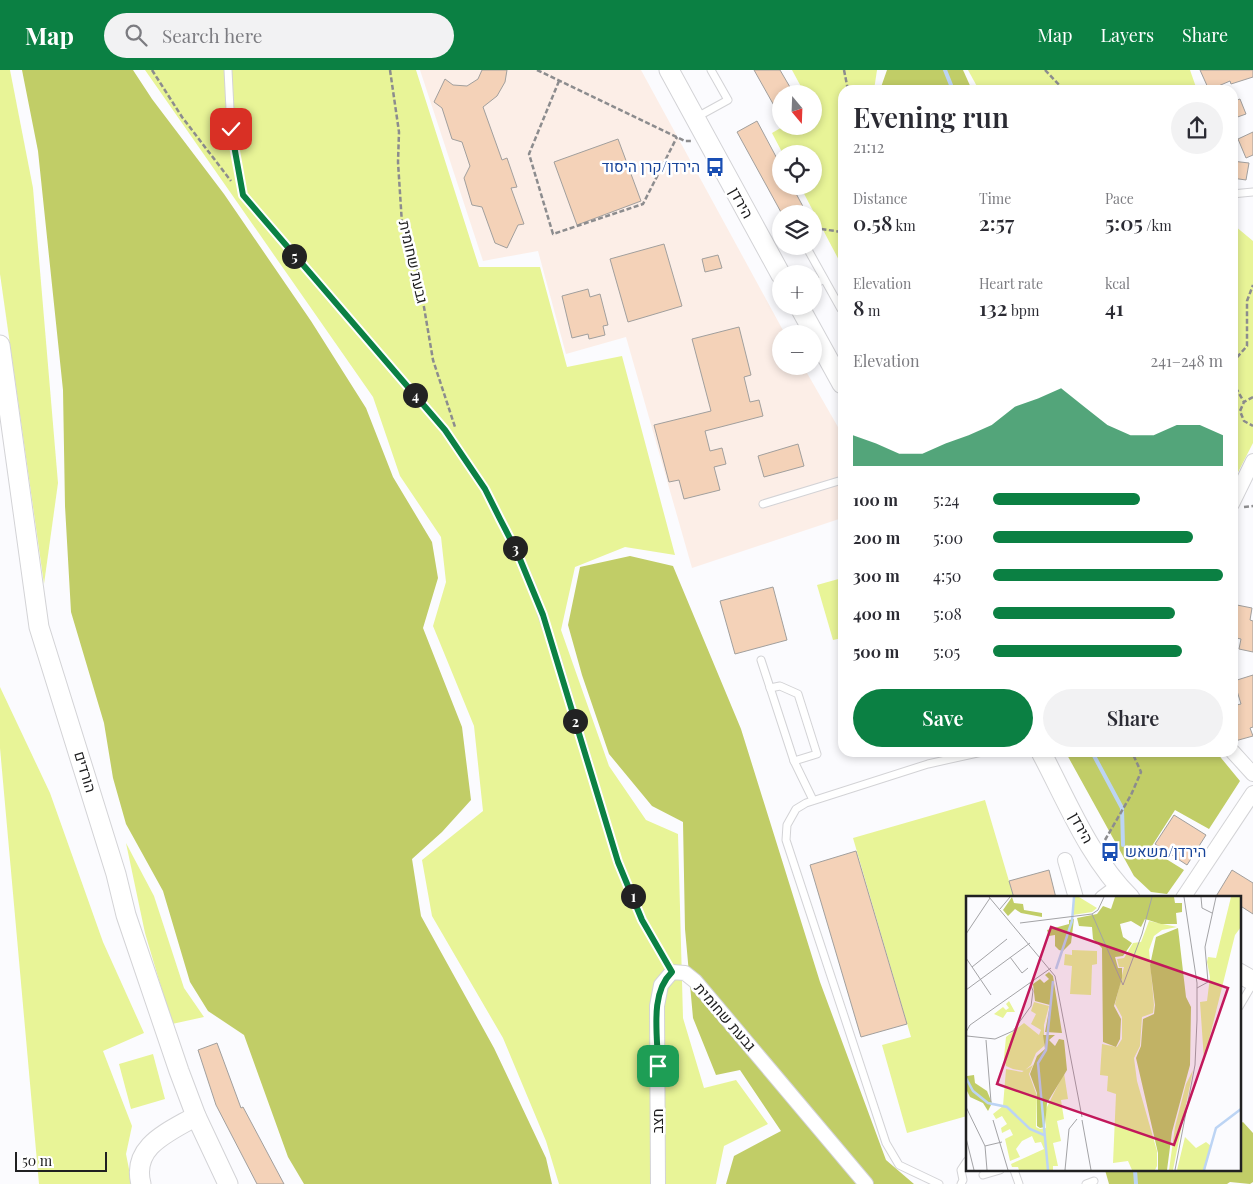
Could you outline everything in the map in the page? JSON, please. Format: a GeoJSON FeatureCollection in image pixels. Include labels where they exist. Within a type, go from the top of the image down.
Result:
{"type":"FeatureCollection","features":[{"type":"Feature","properties":{"kind":"street","name":"הירדן"},"geometry":{"type":"LineString","coordinates":[[668,73],[775,265]]}},
{"type":"Feature","properties":{"kind":"street"},"geometry":{"type":"LineString","coordinates":[[804,315],[838,377]]}},
{"type":"Feature","properties":{"kind":"street","name":"הורדים"},"geometry":{"type":"LineString","coordinates":[[0,345],[39,627],[113,865],[126,915],[196,1116],[228,1184]]}},
{"type":"Feature","properties":{"kind":"street"},"geometry":{"type":"LineString","coordinates":[[1238,491],[1253,460]]}},
{"type":"Feature","properties":{"kind":"street","name":"הירדן"},"geometry":{"type":"LineString","coordinates":[[1044,757],[1097,855],[1124,892]]}},
{"type":"Feature","properties":{"kind":"street"},"geometry":{"type":"LineString","coordinates":[[1237,757],[1253,774]]}},
{"type":"Feature","properties":{"kind":"street"},"geometry":{"type":"LineString","coordinates":[[1184,896],[1253,793]]}},
{"type":"Feature","properties":{"kind":"street"},"geometry":{"type":"LineString","coordinates":[[1065,860],[1075,896]]}},
{"type":"Feature","properties":{"kind":"street"},"geometry":{"type":"LineString","coordinates":[[1109,896],[1124,892]]}},
{"type":"Feature","properties":{"kind":"street","name":"חצב"},"geometry":{"type":"LineString","coordinates":[[658,1184],[657,1006],[661,985],[672,972]]}},
{"type":"Feature","properties":{"kind":"street","name":"גבעת שחומית"},"geometry":{"type":"LineString","coordinates":[[672,972],[685,973],[695,981],[866,1184]]}},
{"type":"Feature","properties":{"kind":"street"},"geometry":{"type":"LineString","coordinates":[[1240,974],[1253,982]]}},
{"type":"Feature","properties":{"kind":"street"},"geometry":{"type":"LineString","coordinates":[[141,1184],[139,1163],[146,1150],[156,1140],[196,1116]]}},
{"type":"Feature","properties":{"kind":"lane"},"geometry":{"type":"LineString","coordinates":[[228,70],[231,129],[243,195],[445,430],[485,489],[517,552],[532,586],[558,662],[618,862],[642,920],[672,972]]}},
{"type":"Feature","properties":{"kind":"lane"},"geometry":{"type":"LineString","coordinates":[[694,119],[728,100],[711,70]]}},
{"type":"Feature","properties":{"kind":"lane"},"geometry":{"type":"LineString","coordinates":[[1238,193],[1253,192]]}},
{"type":"Feature","properties":{"kind":"lane"},"geometry":{"type":"LineString","coordinates":[[811,255],[838,302]]}},
{"type":"Feature","properties":{"kind":"lane"},"geometry":{"type":"LineString","coordinates":[[763,504],[838,481]]}},
{"type":"Feature","properties":{"kind":"lane"},"geometry":{"type":"LineString","coordinates":[[761,660],[794,761],[814,800]]}},
{"type":"Feature","properties":{"kind":"lane"},"geometry":{"type":"LineString","coordinates":[[770,688],[780,686],[798,694],[804,712],[817,754],[794,761]]}},
{"type":"Feature","properties":{"kind":"lane"},"geometry":{"type":"LineString","coordinates":[[939,1184],[899,1165],[886,1143],[786,840],[787,825],[796,809],[814,800],[928,764],[960,757]]}},
{"type":"Feature","properties":{"kind":"lane"},"geometry":{"type":"LineString","coordinates":[[1240,1005],[1253,982]]}},
{"type":"Feature","properties":{"kind":"lane"},"geometry":{"type":"LineString","coordinates":[[961,1184],[964,1180],[961,1170],[966,1162]]}},
{"type":"Feature","properties":{"kind":"lane"},"geometry":{"type":"LineString","coordinates":[[983,1176],[994,1172]]}},
{"type":"Feature","properties":{"kind":"lane"},"geometry":{"type":"LineString","coordinates":[[1015,1172],[1019,1184]]}},
{"type":"Feature","properties":{"kind":"lane"},"geometry":{"type":"LineString","coordinates":[[1086,1184],[1094,1182]]}},
{"type":"Feature","properties":{"kind":"path"},"geometry":{"type":"LineString","coordinates":[[152,70],[182,117],[243,195]]}},
{"type":"Feature","properties":{"kind":"path","name":"גבעת שחומית"},"geometry":{"type":"LineString","coordinates":[[390,70],[399,132],[398,162],[402,224],[409,251],[418,272],[433,360],[453,420],[459,451]]}},
{"type":"Feature","properties":{"kind":"path"},"geometry":{"type":"LineString","coordinates":[[537,70],[685,141],[706,141]]}},
{"type":"Feature","properties":{"kind":"path"},"geometry":{"type":"LineString","coordinates":[[844,70],[847,85]]}},
{"type":"Feature","properties":{"kind":"path"},"geometry":{"type":"LineString","coordinates":[[1045,70],[1059,85]]}},
{"type":"Feature","properties":{"kind":"path"},"geometry":{"type":"LineString","coordinates":[[559,81],[529,154],[553,234],[643,204],[677,137]]}},
{"type":"Feature","properties":{"kind":"path"},"geometry":{"type":"LineString","coordinates":[[822,229],[838,231]]}},
{"type":"Feature","properties":{"kind":"path"},"geometry":{"type":"LineString","coordinates":[[1238,356],[1247,346],[1247,301],[1253,285]]}},
{"type":"Feature","properties":{"kind":"path"},"geometry":{"type":"LineString","coordinates":[[1238,392],[1244,402]]}},
{"type":"Feature","properties":{"kind":"path"},"geometry":{"type":"LineString","coordinates":[[1253,397],[1241,406],[1241,416],[1244,421],[1253,426]]}},
{"type":"Feature","properties":{"kind":"path"},"geometry":{"type":"LineString","coordinates":[[1097,855],[1131,795],[1141,772],[1134,757]]}},
{"type":"Feature","properties":{"kind":"shaded area"},"geometry":{"type":"Polygon","coordinates":[[[420,70],[641,70],[772,310],[772,315],[775,315],[780,325],[772,325],[772,375],[808,375],[838,427],[838,519],[692,568],[626,337],[566,354],[538,251],[483,261],[420,70]]]}},
{"type":"Feature","properties":{"kind":"green space"},"geometry":{"type":"Polygon","coordinates":[[[0,70],[10,70],[33,188],[58,483],[44,584],[0,274],[0,70]]]}},
{"type":"Feature","properties":{"kind":"green space"},"geometry":{"type":"Polygon","coordinates":[[[22,70],[133,70],[152,99],[224,194],[311,321],[366,408],[393,477],[432,542],[438,578],[423,628],[462,727],[471,800],[442,832],[412,859],[421,916],[494,1048],[546,1158],[552,1184],[304,1184],[288,1157],[244,1035],[208,1011],[190,982],[163,891],[126,824],[113,778],[104,723],[71,612],[65,506],[63,390],[38,151],[22,70]]]}},
{"type":"Feature","properties":{"kind":"green space"},"geometry":{"type":"Polygon","coordinates":[[[145,70],[416,70],[479,267],[540,267],[567,367],[622,356],[675,555],[625,547],[575,567],[561,630],[609,766],[646,820],[678,834],[683,1018],[704,1088],[736,1080],[768,1124],[724,1146],[716,1184],[559,1184],[546,1141],[503,1038],[432,916],[422,860],[483,811],[474,726],[433,626],[446,582],[441,537],[400,476],[373,397],[145,70]]]}},
{"type":"Feature","properties":{"kind":"green space"},"geometry":{"type":"Polygon","coordinates":[[[792,70],[877,70],[875,85],[838,85],[838,258],[822,228],[822,205],[810,205],[805,195],[822,195],[822,145],[778,145],[773,135],[822,135],[822,85],[800,85],[792,70]]]}},
{"type":"Feature","properties":{"kind":"green space"},"geometry":{"type":"Polygon","coordinates":[[[887,70],[963,70],[970,85],[882,85],[887,70]]]}},
{"type":"Feature","properties":{"kind":"green space"},"geometry":{"type":"Polygon","coordinates":[[[968,70],[1190,70],[1195,85],[976,85],[968,70]]]}},
{"type":"Feature","properties":{"kind":"green space"},"geometry":{"type":"Polygon","coordinates":[[[1238,228],[1253,241],[1253,443],[1238,472],[1238,228]]]}},
{"type":"Feature","properties":{"kind":"green space"},"geometry":{"type":"Polygon","coordinates":[[[630,556],[673,566],[741,729],[820,982],[886,1160],[914,1184],[726,1184],[734,1156],[781,1131],[740,1070],[716,1075],[693,1018],[685,929],[683,822],[652,806],[609,754],[582,675],[568,625],[580,567],[630,556]]]}},
{"type":"Feature","properties":{"kind":"green space"},"geometry":{"type":"Polygon","coordinates":[[[838,579],[838,639],[833,640],[817,585],[838,579]]]}},
{"type":"Feature","properties":{"kind":"green space"},"geometry":{"type":"Polygon","coordinates":[[[0,687],[50,793],[103,942],[144,1033],[103,1051],[132,1126],[126,1154],[132,1184],[39,1184],[0,748],[0,687]]]}},
{"type":"Feature","properties":{"kind":"green space"},"geometry":{"type":"Polygon","coordinates":[[[1068,757],[1220,757],[1240,781],[1209,829],[1175,810],[1150,849],[1184,870],[1167,894],[1151,892],[1134,876],[1068,757]]]}},
{"type":"Feature","properties":{"kind":"green space"},"geometry":{"type":"Polygon","coordinates":[[[985,800],[1013,896],[966,896],[966,1116],[907,1133],[882,1045],[911,1037],[853,838],[985,800]]]}},
{"type":"Feature","properties":{"kind":"green space"},"geometry":{"type":"Polygon","coordinates":[[[126,843],[154,896],[184,988],[204,1017],[172,1024],[145,933],[126,843]]]}},
{"type":"Feature","properties":{"kind":"green space"},"geometry":{"type":"Polygon","coordinates":[[[153,1054],[165,1099],[131,1109],[119,1064],[153,1054]]]}},
{"type":"Feature","properties":{"kind":"green space"},"geometry":{"type":"Polygon","coordinates":[[[1243,1122],[1253,1133],[1253,1182],[1250,1184],[1230,1182],[1227,1184],[1109,1184],[1106,1172],[1240,1172],[1240,1124],[1243,1122]]]}},
{"type":"Feature","properties":{"kind":"building"},"geometry":{"type":"Polygon","coordinates":[[[482,70],[507,70],[505,82],[497,96],[483,107],[502,160],[507,158],[517,187],[511,188],[524,224],[518,225],[507,248],[495,243],[482,207],[472,205],[464,178],[470,166],[462,142],[452,139],[442,108],[434,102],[445,79],[453,85],[467,86],[478,79],[482,70]]]}},
{"type":"Feature","properties":{"kind":"building"},"geometry":{"type":"Polygon","coordinates":[[[754,70],[780,70],[789,85],[772,85],[772,102],[754,70]]]}},
{"type":"Feature","properties":{"kind":"building"},"geometry":{"type":"Polygon","coordinates":[[[1200,70],[1253,70],[1253,77],[1231,84],[1230,81],[1221,85],[1207,85],[1200,70]]]}},
{"type":"Feature","properties":{"kind":"building"},"geometry":{"type":"Polygon","coordinates":[[[1240,99],[1246,114],[1238,117],[1238,100],[1240,99]]]}},
{"type":"Feature","properties":{"kind":"building"},"geometry":{"type":"Polygon","coordinates":[[[757,121],[772,149],[772,195],[797,195],[802,205],[777,205],[737,132],[757,121]]]}},
{"type":"Feature","properties":{"kind":"building"},"geometry":{"type":"Polygon","coordinates":[[[1253,132],[1253,155],[1246,158],[1238,139],[1253,132]]]}},
{"type":"Feature","properties":{"kind":"building"},"geometry":{"type":"Polygon","coordinates":[[[618,139],[641,201],[577,225],[554,162],[618,139]]]}},
{"type":"Feature","properties":{"kind":"building"},"geometry":{"type":"Polygon","coordinates":[[[1238,162],[1249,163],[1246,180],[1238,179],[1238,162]]]}},
{"type":"Feature","properties":{"kind":"building"},"geometry":{"type":"Polygon","coordinates":[[[664,244],[682,306],[628,322],[610,259],[664,244]]]}},
{"type":"Feature","properties":{"kind":"building"},"geometry":{"type":"Polygon","coordinates":[[[718,255],[722,268],[705,272],[702,259],[718,255]]]}},
{"type":"Feature","properties":{"kind":"building"},"geometry":{"type":"Polygon","coordinates":[[[588,289],[590,297],[600,294],[608,325],[603,326],[605,335],[589,339],[588,334],[572,338],[562,296],[588,289]]]}},
{"type":"Feature","properties":{"kind":"building"},"geometry":{"type":"Polygon","coordinates":[[[739,327],[751,375],[744,377],[750,402],[759,400],[763,416],[705,431],[710,451],[722,448],[726,464],[714,467],[720,490],[684,499],[679,480],[669,482],[654,425],[711,411],[692,339],[739,327]]]}},
{"type":"Feature","properties":{"kind":"building"},"geometry":{"type":"Polygon","coordinates":[[[798,444],[804,466],[764,477],[758,456],[798,444]]]}},
{"type":"Feature","properties":{"kind":"building"},"geometry":{"type":"Polygon","coordinates":[[[773,587],[787,640],[735,654],[720,601],[773,587]]]}},
{"type":"Feature","properties":{"kind":"building"},"geometry":{"type":"Polygon","coordinates":[[[1238,605],[1252,608],[1250,620],[1253,621],[1253,652],[1239,649],[1241,639],[1238,638],[1238,605]]]}},
{"type":"Feature","properties":{"kind":"building"},"geometry":{"type":"Polygon","coordinates":[[[1253,675],[1253,727],[1250,728],[1253,736],[1238,740],[1238,705],[1241,704],[1238,694],[1238,680],[1253,675]]]}},
{"type":"Feature","properties":{"kind":"building"},"geometry":{"type":"Polygon","coordinates":[[[1174,815],[1206,835],[1187,865],[1155,844],[1174,815]]]}},
{"type":"Feature","properties":{"kind":"building"},"geometry":{"type":"Polygon","coordinates":[[[856,851],[907,1024],[861,1037],[810,865],[856,851]]]}},
{"type":"Feature","properties":{"kind":"building"},"geometry":{"type":"Polygon","coordinates":[[[1049,870],[1056,896],[1013,896],[1009,881],[1049,870]]]}},
{"type":"Feature","properties":{"kind":"building"},"geometry":{"type":"Polygon","coordinates":[[[1232,870],[1253,883],[1253,914],[1240,906],[1240,896],[1216,896],[1232,870]]]}},
{"type":"Feature","properties":{"kind":"building"},"geometry":{"type":"Polygon","coordinates":[[[217,1043],[241,1108],[243,1107],[284,1184],[257,1184],[216,1105],[198,1050],[217,1043]]]}},
{"type":"Feature","properties":{"kind":"waterway"},"geometry":{"type":"LineString","coordinates":[[945,70],[951,85]]}},
{"type":"Feature","properties":{"kind":"waterway"},"geometry":{"type":"LineString","coordinates":[[1095,757],[1122,808],[1123,845]]}},
{"type":"Feature","properties":{"kind":"waterway"},"geometry":{"type":"LineString","coordinates":[[1135,1172],[1136,1184]]}},
{"type":"Feature","properties":{"kind":"place","name":"הירדן/קרן היסוד"},"geometry":{"type":"Point","coordinates":[715,167]}},
{"type":"Feature","properties":{"kind":"place","name":"הירדן/משאש"},"geometry":{"type":"Point","coordinates":[1110,852]}},
{"type":"Feature","properties":{"kind":"route"},"geometry":{"type":"LineString","coordinates":[[231,129],[243,195],[445,430],[485,489],[517,552],[543,615],[618,862],[642,920],[672,972],[661,985],[657,1006],[658,1066]]}}]}
